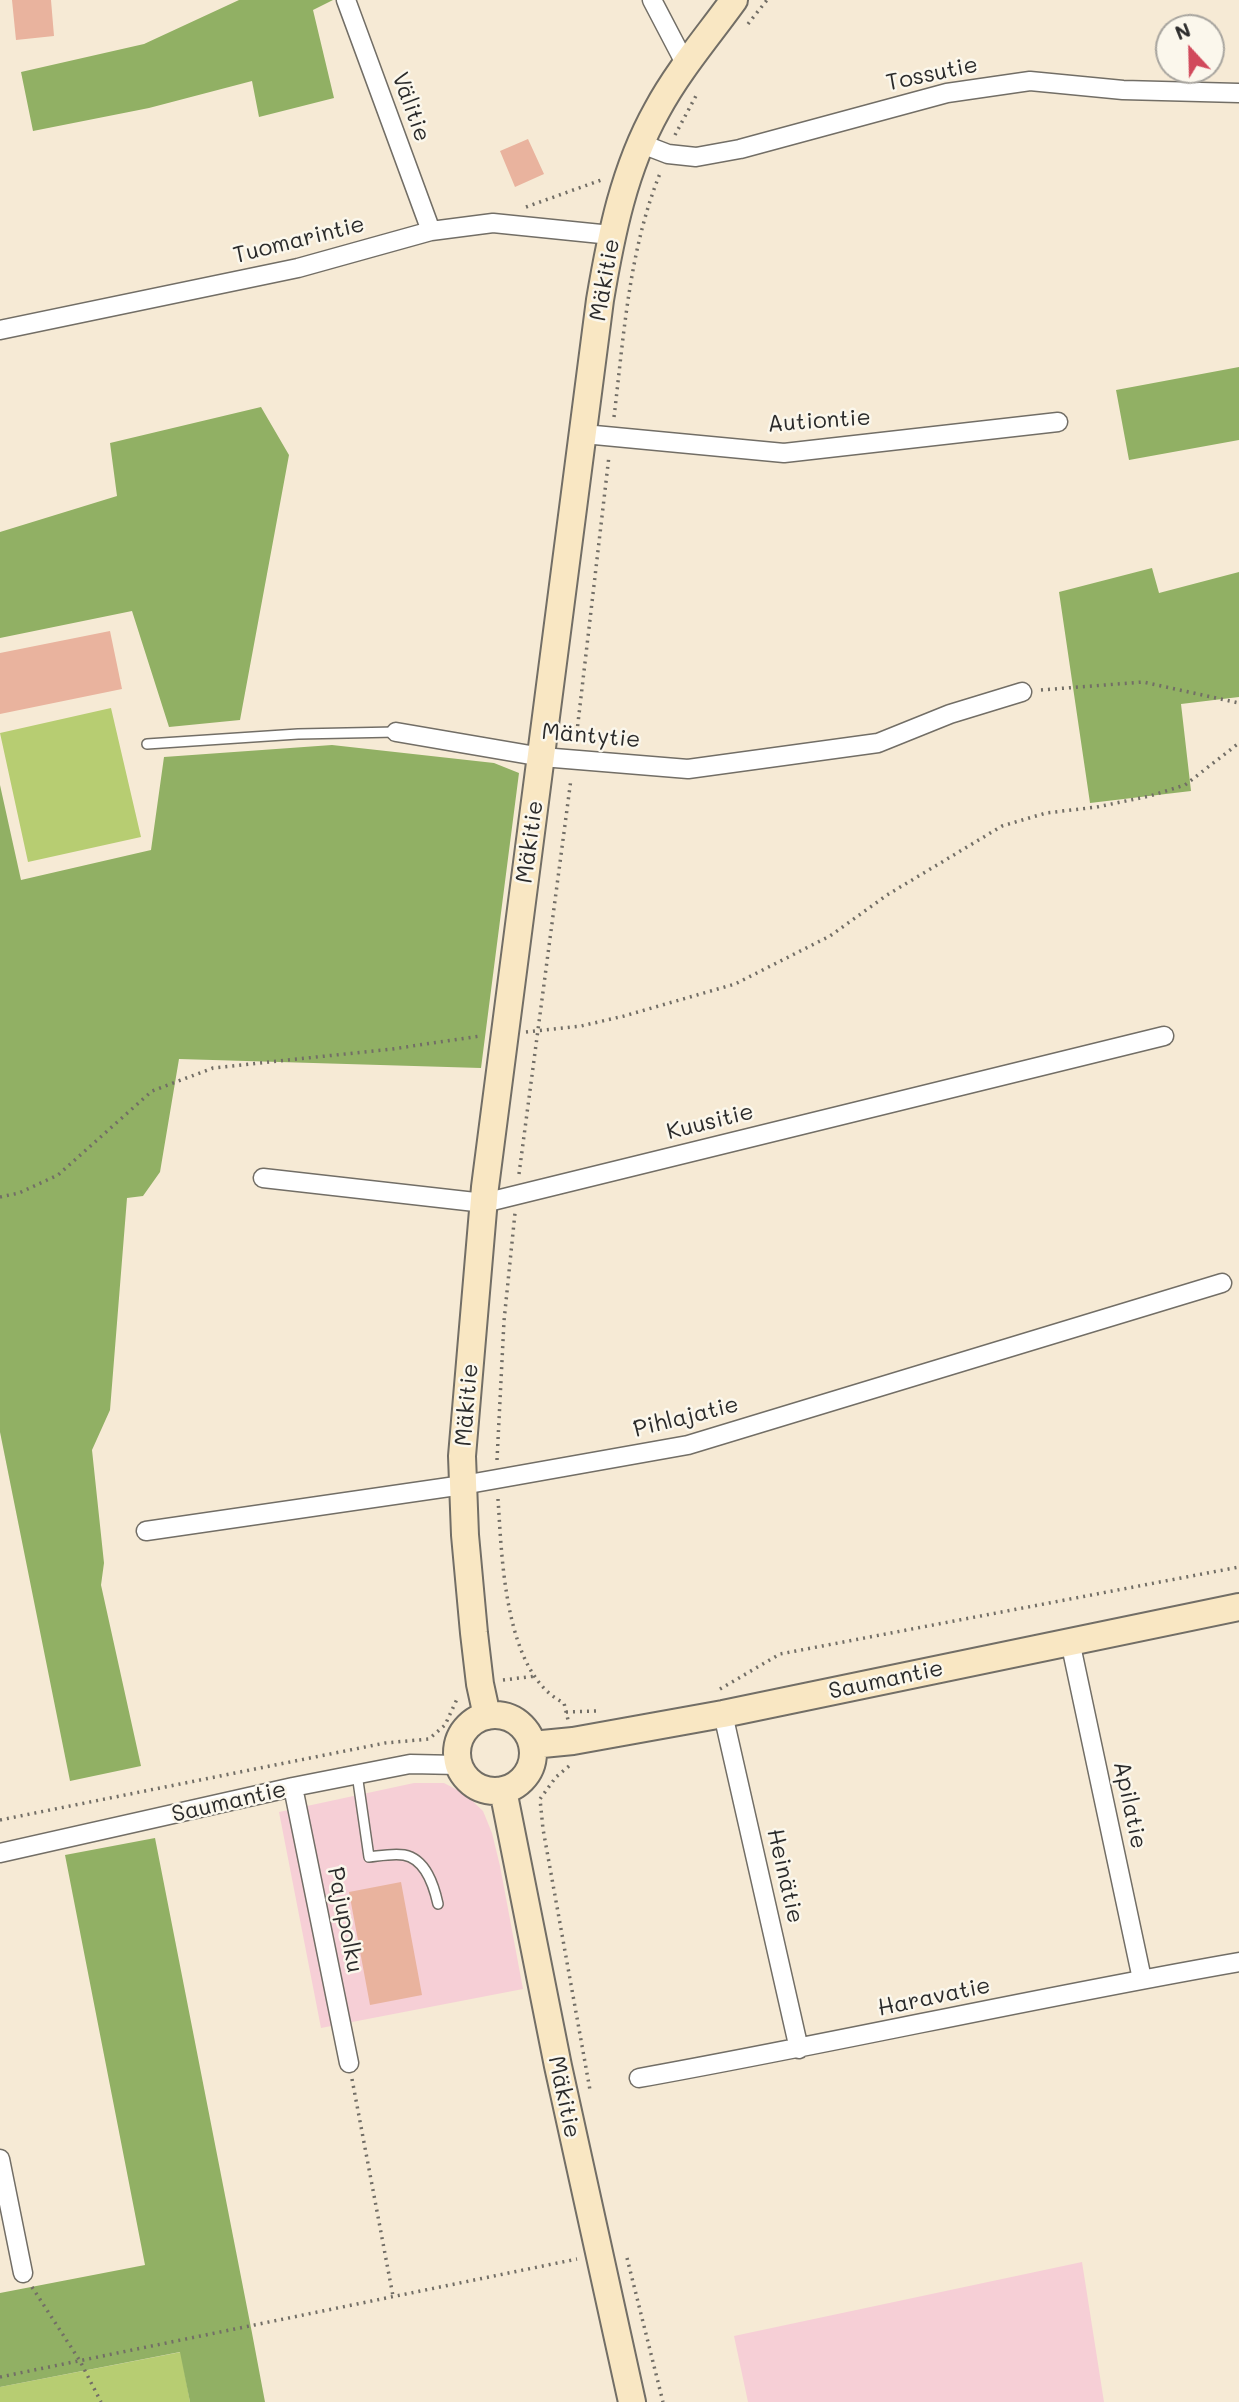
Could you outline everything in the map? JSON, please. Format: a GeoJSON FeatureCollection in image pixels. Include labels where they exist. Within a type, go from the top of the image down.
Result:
{"type":"FeatureCollection","features":[{"type":"Feature","properties":{"kind":"street","name":"Välitie"},"geometry":{"type":"LineString","coordinates":[[345,0],[431,231]]}},
{"type":"Feature","properties":{"kind":"street"},"geometry":{"type":"LineString","coordinates":[[652,0],[686,65]]}},
{"type":"Feature","properties":{"kind":"street","name":"Mäkitie"},"geometry":{"type":"LineString","coordinates":[[487,1716],[480,1684],[465,1535],[463,1456],[484,1203],[600,300],[611,236],[625,183],[656,111],[734,0]]}},
{"type":"Feature","properties":{"kind":"street","name":"Tossutie"},"geometry":{"type":"LineString","coordinates":[[642,144],[667,154],[696,157],[740,149],[947,93],[1030,81],[1123,90],[1239,93]]}},
{"type":"Feature","properties":{"kind":"street","name":"Tuomarintie"},"geometry":{"type":"LineString","coordinates":[[0,330],[298,268],[431,231],[493,223],[611,236]]}},
{"type":"Feature","properties":{"kind":"street","name":"Autiontie"},"geometry":{"type":"LineString","coordinates":[[584,434],[784,453],[1058,422]]}},
{"type":"Feature","properties":{"kind":"street","name":"Mäntytie"},"geometry":{"type":"LineString","coordinates":[[396,732],[542,757],[688,769],[878,743],[950,714],[1022,692]]}},
{"type":"Feature","properties":{"kind":"street","name":"Kuusitie"},"geometry":{"type":"LineString","coordinates":[[263,1178],[484,1203],[1164,1035]]}},
{"type":"Feature","properties":{"kind":"street","name":"Pihlajatie"},"geometry":{"type":"LineString","coordinates":[[146,1531],[463,1485],[688,1445],[1222,1283]]}},
{"type":"Feature","properties":{"kind":"street","name":"Saumantie"},"geometry":{"type":"LineString","coordinates":[[533,1745],[573,1741],[718,1703],[1070,1641],[1239,1607]]}},
{"type":"Feature","properties":{"kind":"street","name":"Apilatie"},"geometry":{"type":"LineString","coordinates":[[1070,1641],[1142,1979]]}},
{"type":"Feature","properties":{"kind":"street","name":"Heinätie"},"geometry":{"type":"LineString","coordinates":[[718,1703],[799,2049]]}},
{"type":"Feature","properties":{"kind":"street"},"geometry":{"type":"LineString","coordinates":[[487,1716],[502,1716],[516,1721],[526,1731],[533,1745],[533,1760],[527,1774],[520,1782],[503,1790],[492,1791],[478,1787],[467,1778],[459,1765],[458,1750],[464,1732],[474,1722],[487,1716]]}},
{"type":"Feature","properties":{"kind":"street","name":"Saumantie"},"geometry":{"type":"LineString","coordinates":[[0,1853],[357,1774],[410,1764],[459,1765]]}},
{"type":"Feature","properties":{"kind":"street","name":"Pajupolku"},"geometry":{"type":"LineString","coordinates":[[293,1787],[349,2063]]}},
{"type":"Feature","properties":{"kind":"street","name":"Mäkitie"},"geometry":{"type":"LineString","coordinates":[[503,1790],[558,2066],[632,2402]]}},
{"type":"Feature","properties":{"kind":"street","name":"Haravatie"},"geometry":{"type":"LineString","coordinates":[[639,2078],[1239,1962]]}},
{"type":"Feature","properties":{"kind":"street"},"geometry":{"type":"LineString","coordinates":[[0,2159],[23,2273]]}},
{"type":"Feature","properties":{"kind":"lane","name":"Mäntytie"},"geometry":{"type":"LineString","coordinates":[[147,744],[298,734],[396,732]]}},
{"type":"Feature","properties":{"kind":"lane"},"geometry":{"type":"LineString","coordinates":[[357,1774],[369,1857],[405,1855],[418,1862],[433,1884],[438,1904]]}},
{"type":"Feature","properties":{"kind":"path"},"geometry":{"type":"LineString","coordinates":[[745,28],[767,0]]}},
{"type":"Feature","properties":{"kind":"path"},"geometry":{"type":"LineString","coordinates":[[592,2101],[543,1829],[540,1799],[556,1777],[574,1762],[573,1741],[564,1703],[551,1697],[517,1644],[504,1583],[497,1479],[504,1321],[516,1195],[573,760],[633,267],[653,191],[680,125],[699,91]]}},
{"type":"Feature","properties":{"kind":"path"},"geometry":{"type":"LineString","coordinates":[[525,207],[606,178],[653,191]]}},
{"type":"Feature","properties":{"kind":"path"},"geometry":{"type":"LineString","coordinates":[[1022,692],[1143,682],[1239,703]]}},
{"type":"Feature","properties":{"kind":"path"},"geometry":{"type":"LineString","coordinates":[[0,1197],[19,1193],[58,1175],[152,1091],[213,1068],[581,1026],[657,1008],[735,984],[830,936],[887,895],[1002,826],[1045,813],[1097,807],[1150,796],[1185,785],[1239,743]]}},
{"type":"Feature","properties":{"kind":"path"},"geometry":{"type":"LineString","coordinates":[[718,1703],[780,1654],[1239,1567]]}},
{"type":"Feature","properties":{"kind":"path"},"geometry":{"type":"LineString","coordinates":[[0,1820],[384,1743],[429,1739],[444,1725],[450,1709],[462,1691],[480,1684],[536,1676]]}},
{"type":"Feature","properties":{"kind":"path"},"geometry":{"type":"LineString","coordinates":[[566,1712],[601,1711]]}},
{"type":"Feature","properties":{"kind":"path"},"geometry":{"type":"LineString","coordinates":[[349,2063],[393,2296]]}},
{"type":"Feature","properties":{"kind":"path"},"geometry":{"type":"LineString","coordinates":[[0,2377],[599,2254]]}},
{"type":"Feature","properties":{"kind":"path"},"geometry":{"type":"LineString","coordinates":[[626,2256],[663,2402]]}},
{"type":"Feature","properties":{"kind":"path"},"geometry":{"type":"LineString","coordinates":[[23,2273],[80,2361],[101,2402]]}},
{"type":"Feature","properties":{"kind":"shaded area"},"geometry":{"type":"Polygon","coordinates":[[[414,1783],[444,1783],[465,1794],[483,1811],[492,1833],[500,1866],[523,1989],[321,2028],[279,1812],[414,1783]]]}},
{"type":"Feature","properties":{"kind":"shaded area"},"geometry":{"type":"Polygon","coordinates":[[[1082,2262],[1104,2402],[748,2402],[734,2336],[1082,2262]]]}},
{"type":"Feature","properties":{"kind":"green space"},"geometry":{"type":"Polygon","coordinates":[[[239,0],[333,0],[313,10],[334,98],[259,117],[252,81],[149,108],[33,131],[21,72],[144,44],[239,0]]]}},
{"type":"Feature","properties":{"kind":"green space"},"geometry":{"type":"Polygon","coordinates":[[[1239,367],[1239,440],[1129,460],[1116,390],[1239,367]]]}},
{"type":"Feature","properties":{"kind":"green space"},"geometry":{"type":"Polygon","coordinates":[[[261,407],[289,455],[240,720],[169,727],[132,611],[0,638],[0,532],[117,496],[110,443],[261,407]]]}},
{"type":"Feature","properties":{"kind":"green space"},"geometry":{"type":"Polygon","coordinates":[[[1152,568],[1159,593],[1239,572],[1239,697],[1181,704],[1191,791],[1090,803],[1059,592],[1152,568]]]}},
{"type":"Feature","properties":{"kind":"green space"},"geometry":{"type":"Polygon","coordinates":[[[111,708],[141,837],[28,862],[0,733],[111,708]]]}},
{"type":"Feature","properties":{"kind":"green space"},"geometry":{"type":"Polygon","coordinates":[[[332,745],[494,763],[519,773],[481,1068],[179,1059],[160,1172],[143,1196],[127,1198],[110,1410],[92,1450],[104,1563],[101,1585],[141,1766],[70,1781],[0,1432],[0,785],[21,880],[151,850],[164,757],[332,745]]]}},
{"type":"Feature","properties":{"kind":"green space"},"geometry":{"type":"Polygon","coordinates":[[[155,1838],[265,2402],[190,2402],[180,2352],[0,2387],[0,2293],[145,2265],[65,1855],[155,1838]]]}},
{"type":"Feature","properties":{"kind":"green space"},"geometry":{"type":"Polygon","coordinates":[[[181,2352],[190,2402],[0,2402],[0,2387],[181,2352]]]}},
{"type":"Feature","properties":{"kind":"building"},"geometry":{"type":"Polygon","coordinates":[[[12,0],[51,0],[54,36],[16,40],[12,0]]]}},
{"type":"Feature","properties":{"kind":"building"},"geometry":{"type":"Polygon","coordinates":[[[528,139],[544,174],[515,187],[500,151],[528,139]]]}},
{"type":"Feature","properties":{"kind":"building"},"geometry":{"type":"Polygon","coordinates":[[[110,631],[122,689],[0,714],[0,653],[110,631]]]}},
{"type":"Feature","properties":{"kind":"building"},"geometry":{"type":"Polygon","coordinates":[[[401,1882],[422,1995],[370,2005],[349,1892],[401,1882]]]}}]}
